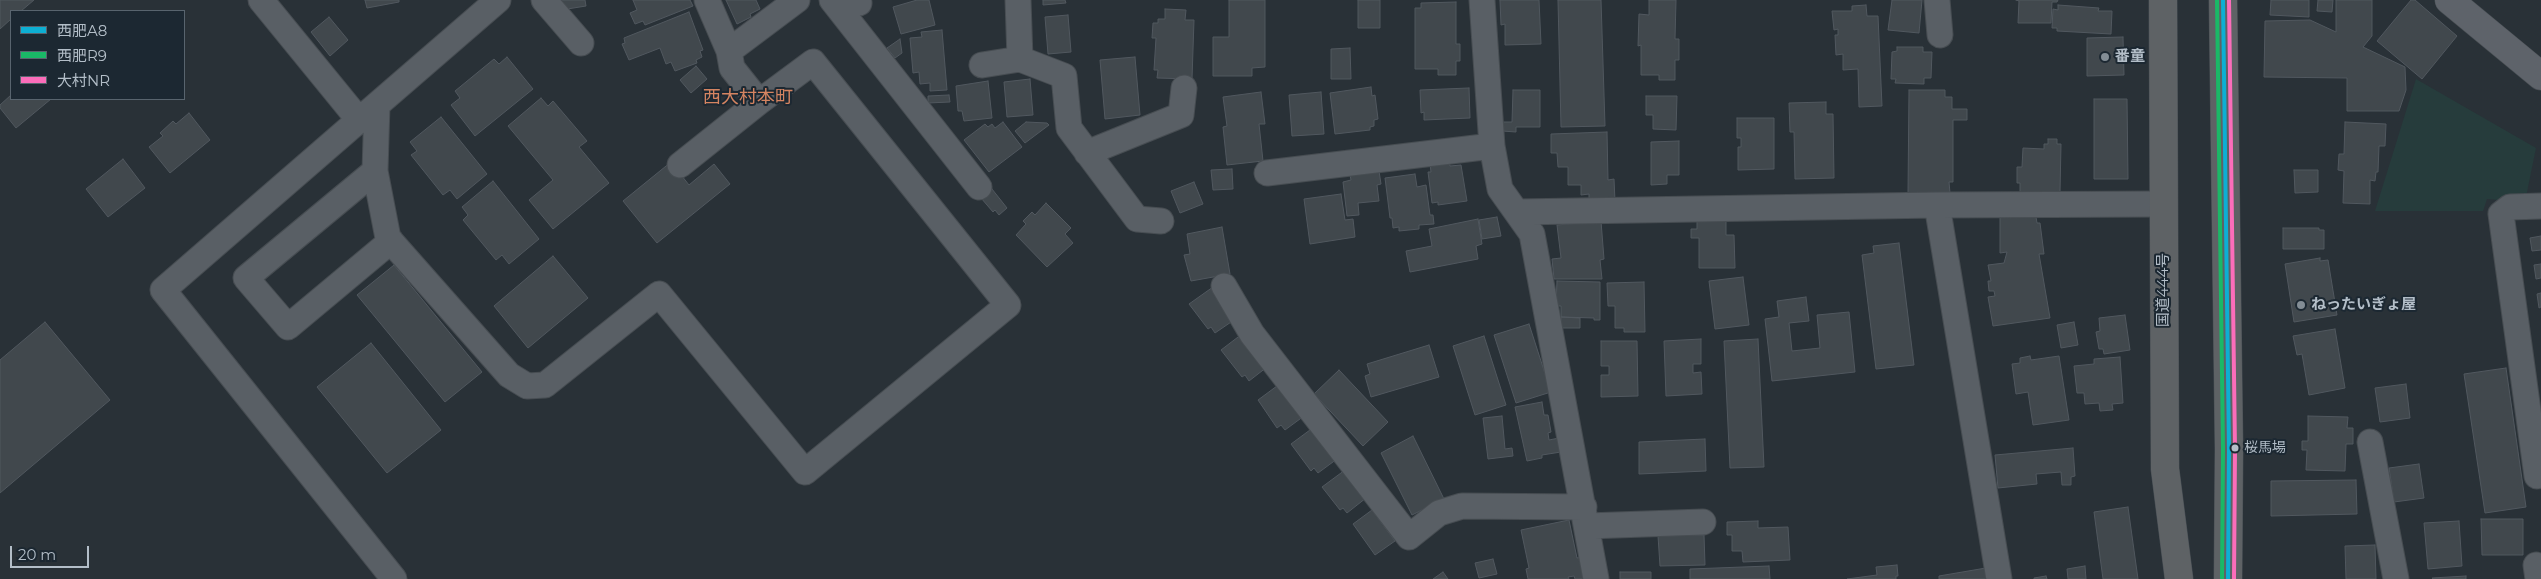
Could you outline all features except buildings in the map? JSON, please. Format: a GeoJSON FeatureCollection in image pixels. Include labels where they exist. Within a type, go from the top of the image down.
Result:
{"type":"FeatureCollection","features":[{"type":"Feature","properties":{"kind":"highway","name":"国道444号"},"geometry":{"type":"LineString","coordinates":[[2163,0],[2164,469],[2179,579]]}},
{"type":"Feature","properties":{"kind":"highway"},"geometry":{"type":"LineString","coordinates":[[2223,0],[2229,449],[2228,579]]}},
{"type":"Feature","properties":{"kind":"street"},"geometry":{"type":"LineString","coordinates":[[261,0],[368,113],[375,171],[390,241],[509,375],[527,386],[545,385],[659,294],[806,472],[1008,305],[813,62],[758,102],[680,166]]}},
{"type":"Feature","properties":{"kind":"street"},"geometry":{"type":"LineString","coordinates":[[394,579],[163,290],[498,0]]}},
{"type":"Feature","properties":{"kind":"street"},"geometry":{"type":"LineString","coordinates":[[544,0],[581,43]]}},
{"type":"Feature","properties":{"kind":"street"},"geometry":{"type":"LineString","coordinates":[[707,0],[729,51],[732,68],[758,102]]}},
{"type":"Feature","properties":{"kind":"street"},"geometry":{"type":"LineString","coordinates":[[729,51],[797,0]]}},
{"type":"Feature","properties":{"kind":"street"},"geometry":{"type":"LineString","coordinates":[[832,0],[979,186]]}},
{"type":"Feature","properties":{"kind":"street"},"geometry":{"type":"LineString","coordinates":[[1018,0],[1020,59]]}},
{"type":"Feature","properties":{"kind":"street"},"geometry":{"type":"LineString","coordinates":[[1482,0],[1492,146],[1500,189],[1532,234],[1596,579]]}},
{"type":"Feature","properties":{"kind":"street"},"geometry":{"type":"LineString","coordinates":[[1937,0],[1940,35]]}},
{"type":"Feature","properties":{"kind":"street"},"geometry":{"type":"LineString","coordinates":[[2449,0],[2541,76]]}},
{"type":"Feature","properties":{"kind":"street"},"geometry":{"type":"LineString","coordinates":[[982,65],[1020,59],[1064,76],[1069,128],[1137,219],[1161,221]]}},
{"type":"Feature","properties":{"kind":"street"},"geometry":{"type":"LineString","coordinates":[[1088,153],[1181,115],[1184,88]]}},
{"type":"Feature","properties":{"kind":"street"},"geometry":{"type":"LineString","coordinates":[[1267,173],[1492,146]]}},
{"type":"Feature","properties":{"kind":"street"},"geometry":{"type":"LineString","coordinates":[[375,171],[246,278],[288,327],[390,241]]}},
{"type":"Feature","properties":{"kind":"street"},"geometry":{"type":"LineString","coordinates":[[1517,212],[1937,205],[2164,204]]}},
{"type":"Feature","properties":{"kind":"street"},"geometry":{"type":"LineString","coordinates":[[1937,205],[1999,579]]}},
{"type":"Feature","properties":{"kind":"street"},"geometry":{"type":"LineString","coordinates":[[2537,476],[2501,214],[2510,207],[2541,206]]}},
{"type":"Feature","properties":{"kind":"street"},"geometry":{"type":"LineString","coordinates":[[1224,286],[1252,334],[1409,537],[1439,513],[1462,506],[1585,516],[1703,522]]}},
{"type":"Feature","properties":{"kind":"street"},"geometry":{"type":"LineString","coordinates":[[2370,442],[2396,579]]}},
{"type":"Feature","properties":{"kind":"green space"},"geometry":{"type":"Polygon","coordinates":[[[2416,79],[2536,148],[2525,202],[2487,199],[2483,211],[2375,211],[2416,79]]]}},
{"type":"Feature","properties":{"kind":"transit line","name":"西肥R9"},"geometry":{"type":"LineString","coordinates":[[2217,0],[2223,449],[2222,579]]}},
{"type":"Feature","properties":{"kind":"transit line","name":"西肥A8"},"geometry":{"type":"LineString","coordinates":[[2223,0],[2229,449],[2228,579]]}},
{"type":"Feature","properties":{"kind":"transit line","name":"大村NR"},"geometry":{"type":"LineString","coordinates":[[2229,0],[2235,449],[2234,579]]}},
{"type":"Feature","properties":{"kind":"place","name":"番童"},"geometry":{"type":"Point","coordinates":[2105,57]}},
{"type":"Feature","properties":{"kind":"place","name":"ねったいぎょ屋"},"geometry":{"type":"Point","coordinates":[2301,305]}},
{"type":"Feature","properties":{"kind":"place","name":"桜馬場"},"geometry":{"type":"Point","coordinates":[2235,448]}},
{"type":"Feature","properties":{"kind":"district","name":"西大村本町"},"geometry":{"type":"Point","coordinates":[748,98]}}]}
